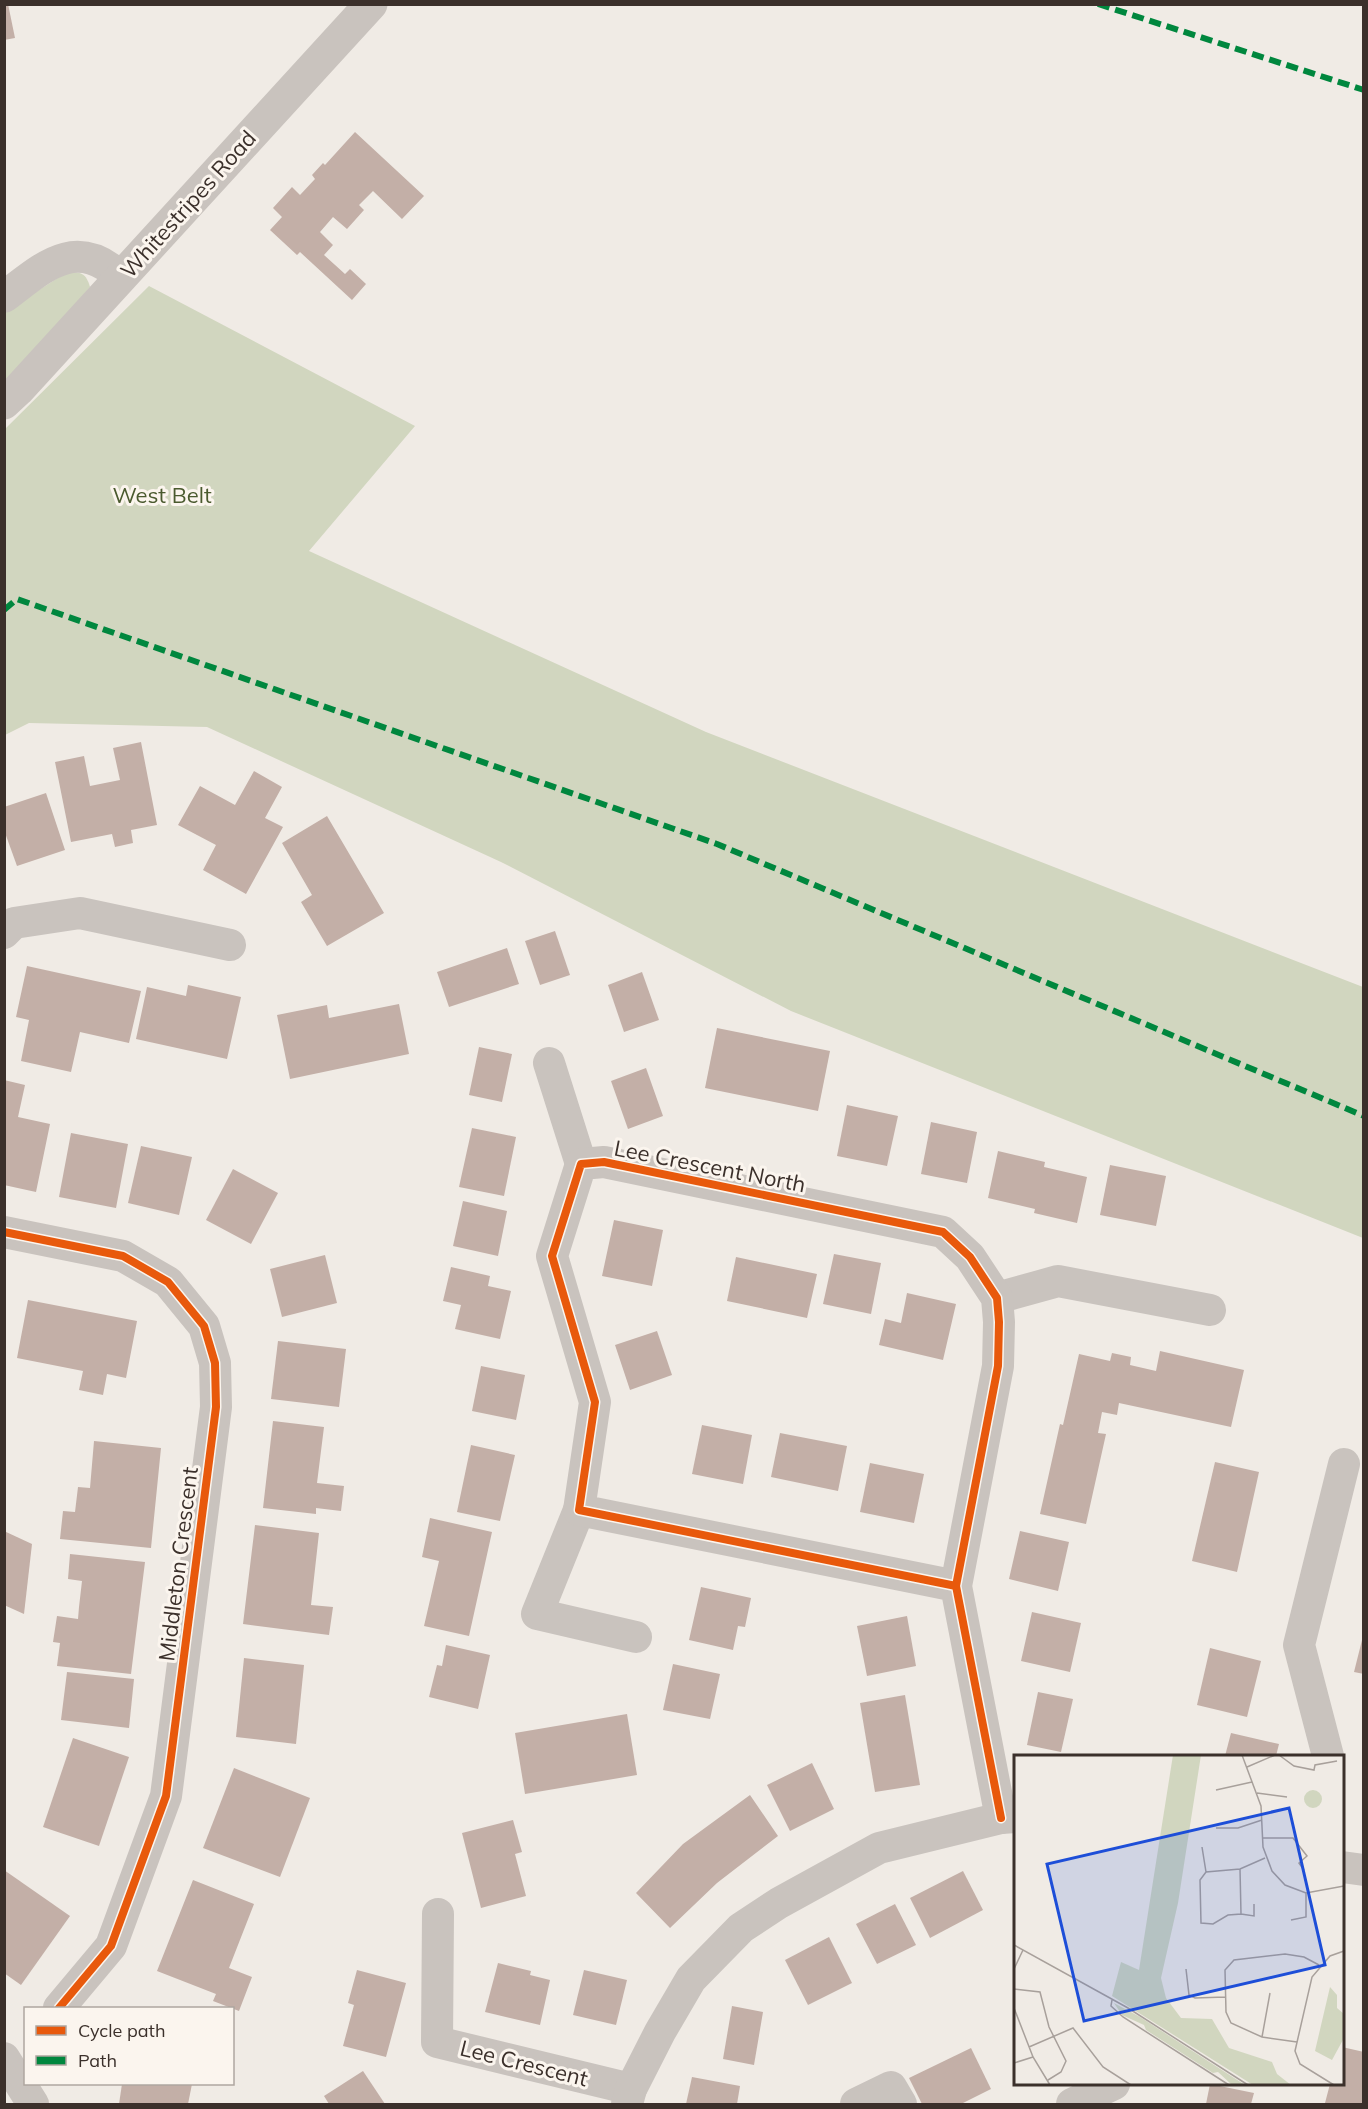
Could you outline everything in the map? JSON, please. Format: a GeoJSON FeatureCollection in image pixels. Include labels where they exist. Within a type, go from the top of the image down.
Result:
{"type":"FeatureCollection","features":[{"type":"Feature","properties":{"kind":"street","name":"Whitestripes Road"},"geometry":{"type":"LineString","coordinates":[[4,403],[371,4]]}},
{"type":"Feature","properties":{"kind":"street"},"geometry":{"type":"LineString","coordinates":[[4,297],[47,264],[64,257],[81,256],[95,259],[109,266],[121,277]]}},
{"type":"Feature","properties":{"kind":"street"},"geometry":{"type":"LineString","coordinates":[[4,933],[14,922],[80,913],[230,945]]}},
{"type":"Feature","properties":{"kind":"street","name":"Lee Crescent North"},"geometry":{"type":"LineString","coordinates":[[549,1063],[581,1164],[552,1256],[595,1402],[579,1510],[537,1614],[636,1637]]}},
{"type":"Feature","properties":{"kind":"street","name":"Lee Crescent North"},"geometry":{"type":"LineString","coordinates":[[581,1164],[604,1162],[943,1232],[970,1257],[997,1298],[998,1366],[957,1586],[1008,1818],[879,1848],[779,1902],[741,1928],[691,1979]]}},
{"type":"Feature","properties":{"kind":"street","name":"Middleton Crescent"},"geometry":{"type":"LineString","coordinates":[[4,1232],[123,1256],[146,1268],[168,1282],[204,1326],[215,1363],[216,1407],[166,1796],[111,1946],[71,1997],[60,2007]]}},
{"type":"Feature","properties":{"kind":"street"},"geometry":{"type":"LineString","coordinates":[[997,1298],[1058,1281],[1210,1310]]}},
{"type":"Feature","properties":{"kind":"street"},"geometry":{"type":"LineString","coordinates":[[1328,1755],[1299,1645],[1344,1464]]}},
{"type":"Feature","properties":{"kind":"street"},"geometry":{"type":"LineString","coordinates":[[579,1510],[957,1586]]}},
{"type":"Feature","properties":{"kind":"street"},"geometry":{"type":"LineString","coordinates":[[1344,1867],[1364,1870]]}},
{"type":"Feature","properties":{"kind":"street","name":"Lee Crescent"},"geometry":{"type":"LineString","coordinates":[[438,1914],[437,2042],[629,2097],[660,2032],[691,1979]]}},
{"type":"Feature","properties":{"kind":"street"},"geometry":{"type":"LineString","coordinates":[[13,2054],[24,2082]]}},
{"type":"Feature","properties":{"kind":"street"},"geometry":{"type":"LineString","coordinates":[[25,2085],[33,2104]]}},
{"type":"Feature","properties":{"kind":"street"},"geometry":{"type":"LineString","coordinates":[[856,2104],[891,2087],[901,2104]]}},
{"type":"Feature","properties":{"kind":"street"},"geometry":{"type":"LineString","coordinates":[[1072,2104],[1119,2091]]}},
{"type":"Feature","properties":{"kind":"green space"},"geometry":{"type":"Polygon","coordinates":[[[67,272],[82,274],[90,287],[5,392],[5,312],[67,272]]]}},
{"type":"Feature","properties":{"kind":"green space","name":"West Belt"},"geometry":{"type":"Polygon","coordinates":[[[149,286],[415,426],[309,551],[706,732],[1363,987],[1363,1238],[791,1011],[501,862],[207,727],[29,723],[5,735],[5,429],[149,286]]]}},
{"type":"Feature","properties":{"kind":"building"},"geometry":{"type":"Polygon","coordinates":[[[4,4],[8,4],[15,38],[4,40],[4,4]]]}},
{"type":"Feature","properties":{"kind":"building"},"geometry":{"type":"Polygon","coordinates":[[[355,132],[424,196],[402,219],[373,191],[359,205],[364,210],[347,229],[333,217],[320,232],[333,245],[324,255],[345,274],[350,269],[366,284],[352,300],[300,252],[297,255],[270,230],[282,217],[273,208],[292,187],[300,195],[315,179],[312,175],[323,163],[325,165],[355,132]]]}},
{"type":"Feature","properties":{"kind":"building"},"geometry":{"type":"Polygon","coordinates":[[[141,742],[157,825],[131,830],[133,843],[115,847],[112,834],[71,842],[55,762],[84,756],[90,786],[120,780],[113,748],[141,742]]]}},
{"type":"Feature","properties":{"kind":"building"},"geometry":{"type":"Polygon","coordinates":[[[254,771],[282,787],[265,818],[283,827],[246,894],[203,870],[216,845],[178,825],[200,786],[235,805],[254,771]]]}},
{"type":"Feature","properties":{"kind":"building"},"geometry":{"type":"Polygon","coordinates":[[[46,793],[65,850],[17,866],[4,830],[4,807],[46,793]]]}},
{"type":"Feature","properties":{"kind":"building"},"geometry":{"type":"Polygon","coordinates":[[[327,816],[384,913],[327,946],[301,902],[312,895],[282,843],[327,816]]]}},
{"type":"Feature","properties":{"kind":"building"},"geometry":{"type":"Polygon","coordinates":[[[555,931],[570,975],[540,985],[525,941],[555,931]]]}},
{"type":"Feature","properties":{"kind":"building"},"geometry":{"type":"Polygon","coordinates":[[[507,948],[519,984],[449,1007],[437,972],[507,948]]]}},
{"type":"Feature","properties":{"kind":"building"},"geometry":{"type":"Polygon","coordinates":[[[27,966],[141,991],[129,1043],[80,1032],[71,1072],[21,1061],[29,1020],[16,1017],[27,966]]]}},
{"type":"Feature","properties":{"kind":"building"},"geometry":{"type":"Polygon","coordinates":[[[642,972],[659,1020],[624,1032],[608,985],[642,972]]]}},
{"type":"Feature","properties":{"kind":"building"},"geometry":{"type":"Polygon","coordinates":[[[188,985],[241,997],[227,1059],[136,1039],[147,987],[186,996],[188,985]]]}},
{"type":"Feature","properties":{"kind":"building"},"geometry":{"type":"Polygon","coordinates":[[[399,1004],[409,1054],[290,1079],[277,1015],[327,1005],[329,1018],[399,1004]]]}},
{"type":"Feature","properties":{"kind":"building"},"geometry":{"type":"Polygon","coordinates":[[[717,1028],[830,1051],[818,1111],[705,1088],[717,1028]]]}},
{"type":"Feature","properties":{"kind":"building"},"geometry":{"type":"Polygon","coordinates":[[[479,1047],[512,1054],[502,1102],[469,1095],[479,1047]]]}},
{"type":"Feature","properties":{"kind":"building"},"geometry":{"type":"Polygon","coordinates":[[[646,1068],[663,1116],[628,1129],[611,1081],[646,1068]]]}},
{"type":"Feature","properties":{"kind":"building"},"geometry":{"type":"Polygon","coordinates":[[[4,1080],[25,1085],[18,1117],[50,1124],[36,1192],[4,1185],[4,1080]]]}},
{"type":"Feature","properties":{"kind":"building"},"geometry":{"type":"Polygon","coordinates":[[[847,1105],[898,1116],[887,1166],[837,1156],[847,1105]]]}},
{"type":"Feature","properties":{"kind":"building"},"geometry":{"type":"Polygon","coordinates":[[[931,1122],[977,1132],[967,1183],[921,1174],[931,1122]]]}},
{"type":"Feature","properties":{"kind":"building"},"geometry":{"type":"Polygon","coordinates":[[[472,1128],[516,1137],[504,1196],[459,1187],[472,1128]]]}},
{"type":"Feature","properties":{"kind":"building"},"geometry":{"type":"Polygon","coordinates":[[[71,1133],[128,1144],[116,1208],[59,1197],[71,1133]]]}},
{"type":"Feature","properties":{"kind":"building"},"geometry":{"type":"Polygon","coordinates":[[[141,1146],[192,1157],[179,1215],[128,1203],[141,1146]]]}},
{"type":"Feature","properties":{"kind":"building"},"geometry":{"type":"Polygon","coordinates":[[[998,1151],[1045,1162],[1044,1167],[1087,1177],[1077,1223],[1034,1213],[1035,1209],[988,1198],[998,1151]]]}},
{"type":"Feature","properties":{"kind":"building"},"geometry":{"type":"Polygon","coordinates":[[[1110,1165],[1166,1176],[1156,1226],[1100,1215],[1110,1165]]]}},
{"type":"Feature","properties":{"kind":"building"},"geometry":{"type":"Polygon","coordinates":[[[233,1169],[278,1193],[251,1244],[206,1220],[233,1169]]]}},
{"type":"Feature","properties":{"kind":"building"},"geometry":{"type":"Polygon","coordinates":[[[463,1201],[507,1211],[498,1256],[453,1246],[463,1201]]]}},
{"type":"Feature","properties":{"kind":"building"},"geometry":{"type":"Polygon","coordinates":[[[614,1220],[663,1230],[652,1286],[602,1276],[614,1220]]]}},
{"type":"Feature","properties":{"kind":"building"},"geometry":{"type":"Polygon","coordinates":[[[834,1254],[881,1263],[871,1314],[823,1304],[834,1254]]]}},
{"type":"Feature","properties":{"kind":"building"},"geometry":{"type":"Polygon","coordinates":[[[325,1255],[337,1303],[282,1317],[270,1269],[325,1255]]]}},
{"type":"Feature","properties":{"kind":"building"},"geometry":{"type":"Polygon","coordinates":[[[736,1257],[817,1274],[807,1318],[727,1301],[736,1257]]]}},
{"type":"Feature","properties":{"kind":"building"},"geometry":{"type":"Polygon","coordinates":[[[451,1267],[490,1276],[488,1286],[511,1291],[500,1339],[455,1329],[461,1305],[443,1301],[451,1267]]]}},
{"type":"Feature","properties":{"kind":"building"},"geometry":{"type":"Polygon","coordinates":[[[907,1293],[956,1304],[943,1360],[879,1345],[885,1319],[901,1323],[907,1293]]]}},
{"type":"Feature","properties":{"kind":"building"},"geometry":{"type":"Polygon","coordinates":[[[28,1300],[137,1321],[126,1378],[107,1374],[103,1395],[79,1390],[83,1371],[17,1358],[28,1300]]]}},
{"type":"Feature","properties":{"kind":"building"},"geometry":{"type":"Polygon","coordinates":[[[657,1331],[672,1375],[630,1390],[615,1345],[657,1331]]]}},
{"type":"Feature","properties":{"kind":"building"},"geometry":{"type":"Polygon","coordinates":[[[278,1341],[346,1349],[339,1407],[271,1399],[278,1341]]]}},
{"type":"Feature","properties":{"kind":"building"},"geometry":{"type":"Polygon","coordinates":[[[1160,1351],[1244,1370],[1231,1427],[1119,1403],[1117,1415],[1102,1412],[1098,1433],[1106,1434],[1086,1524],[1040,1514],[1060,1424],[1063,1425],[1079,1354],[1110,1361],[1112,1353],[1131,1357],[1130,1365],[1156,1371],[1160,1351]]]}},
{"type":"Feature","properties":{"kind":"building"},"geometry":{"type":"Polygon","coordinates":[[[481,1366],[525,1375],[516,1420],[472,1411],[481,1366]]]}},
{"type":"Feature","properties":{"kind":"building"},"geometry":{"type":"Polygon","coordinates":[[[273,1421],[324,1427],[317,1483],[344,1486],[341,1511],[316,1508],[316,1514],[263,1508],[273,1421]]]}},
{"type":"Feature","properties":{"kind":"building"},"geometry":{"type":"Polygon","coordinates":[[[702,1425],[752,1435],[743,1484],[692,1474],[702,1425]]]}},
{"type":"Feature","properties":{"kind":"building"},"geometry":{"type":"Polygon","coordinates":[[[780,1433],[847,1446],[838,1491],[771,1477],[780,1433]]]}},
{"type":"Feature","properties":{"kind":"building"},"geometry":{"type":"Polygon","coordinates":[[[94,1441],[161,1448],[151,1548],[60,1539],[63,1511],[75,1512],[78,1487],[90,1488],[94,1441]]]}},
{"type":"Feature","properties":{"kind":"building"},"geometry":{"type":"Polygon","coordinates":[[[471,1445],[515,1455],[500,1521],[457,1512],[471,1445]]]}},
{"type":"Feature","properties":{"kind":"building"},"geometry":{"type":"Polygon","coordinates":[[[1215,1462],[1259,1472],[1237,1572],[1192,1561],[1215,1462]]]}},
{"type":"Feature","properties":{"kind":"building"},"geometry":{"type":"Polygon","coordinates":[[[870,1463],[924,1474],[914,1523],[860,1512],[870,1463]]]}},
{"type":"Feature","properties":{"kind":"building"},"geometry":{"type":"Polygon","coordinates":[[[430,1518],[492,1532],[469,1636],[424,1626],[439,1561],[422,1557],[430,1518]]]}},
{"type":"Feature","properties":{"kind":"building"},"geometry":{"type":"Polygon","coordinates":[[[255,1525],[319,1533],[311,1605],[333,1607],[329,1635],[243,1624],[255,1525]]]}},
{"type":"Feature","properties":{"kind":"building"},"geometry":{"type":"Polygon","coordinates":[[[4,1531],[32,1544],[24,1614],[4,1605],[4,1531]]]}},
{"type":"Feature","properties":{"kind":"building"},"geometry":{"type":"Polygon","coordinates":[[[1020,1531],[1069,1542],[1058,1591],[1009,1579],[1020,1531]]]}},
{"type":"Feature","properties":{"kind":"building"},"geometry":{"type":"Polygon","coordinates":[[[70,1554],[145,1562],[131,1674],[57,1666],[60,1643],[53,1642],[57,1616],[78,1619],[82,1581],[68,1579],[70,1554]]]}},
{"type":"Feature","properties":{"kind":"building"},"geometry":{"type":"Polygon","coordinates":[[[701,1587],[751,1598],[745,1627],[738,1626],[733,1650],[689,1640],[701,1587]]]}},
{"type":"Feature","properties":{"kind":"building"},"geometry":{"type":"Polygon","coordinates":[[[1032,1612],[1081,1623],[1070,1672],[1021,1661],[1032,1612]]]}},
{"type":"Feature","properties":{"kind":"building"},"geometry":{"type":"Polygon","coordinates":[[[907,1616],[916,1666],[867,1676],[857,1626],[907,1616]]]}},
{"type":"Feature","properties":{"kind":"building"},"geometry":{"type":"Polygon","coordinates":[[[1364,1636],[1364,1674],[1354,1672],[1364,1636]]]}},
{"type":"Feature","properties":{"kind":"building"},"geometry":{"type":"Polygon","coordinates":[[[446,1645],[490,1655],[478,1709],[429,1697],[437,1665],[442,1666],[446,1645]]]}},
{"type":"Feature","properties":{"kind":"building"},"geometry":{"type":"Polygon","coordinates":[[[1210,1648],[1261,1661],[1247,1717],[1197,1705],[1210,1648]]]}},
{"type":"Feature","properties":{"kind":"building"},"geometry":{"type":"Polygon","coordinates":[[[244,1658],[304,1665],[296,1744],[236,1737],[244,1658]]]}},
{"type":"Feature","properties":{"kind":"building"},"geometry":{"type":"Polygon","coordinates":[[[673,1664],[720,1674],[710,1719],[663,1710],[673,1664]]]}},
{"type":"Feature","properties":{"kind":"building"},"geometry":{"type":"Polygon","coordinates":[[[67,1672],[134,1679],[129,1728],[61,1720],[67,1672]]]}},
{"type":"Feature","properties":{"kind":"building"},"geometry":{"type":"Polygon","coordinates":[[[1038,1692],[1073,1699],[1061,1752],[1027,1745],[1038,1692]]]}},
{"type":"Feature","properties":{"kind":"building"},"geometry":{"type":"Polygon","coordinates":[[[905,1695],[920,1785],[875,1792],[860,1703],[905,1695]]]}},
{"type":"Feature","properties":{"kind":"building"},"geometry":{"type":"Polygon","coordinates":[[[627,1714],[637,1775],[525,1794],[515,1733],[627,1714]]]}},
{"type":"Feature","properties":{"kind":"building"},"geometry":{"type":"Polygon","coordinates":[[[1231,1733],[1279,1744],[1276,1755],[1225,1755],[1231,1733]]]}},
{"type":"Feature","properties":{"kind":"building"},"geometry":{"type":"Polygon","coordinates":[[[73,1738],[129,1757],[99,1846],[43,1827],[73,1738]]]}},
{"type":"Feature","properties":{"kind":"building"},"geometry":{"type":"Polygon","coordinates":[[[812,1763],[834,1809],[790,1831],[767,1785],[812,1763]]]}},
{"type":"Feature","properties":{"kind":"building"},"geometry":{"type":"Polygon","coordinates":[[[234,1768],[310,1798],[280,1877],[203,1848],[234,1768]]]}},
{"type":"Feature","properties":{"kind":"building"},"geometry":{"type":"Polygon","coordinates":[[[750,1795],[778,1836],[717,1883],[670,1928],[636,1893],[683,1844],[750,1795]]]}},
{"type":"Feature","properties":{"kind":"building"},"geometry":{"type":"Polygon","coordinates":[[[513,1820],[522,1852],[515,1854],[526,1896],[481,1908],[462,1833],[513,1820]]]}},
{"type":"Feature","properties":{"kind":"building"},"geometry":{"type":"Polygon","coordinates":[[[4,1870],[70,1916],[21,1985],[4,1973],[4,1870]]]}},
{"type":"Feature","properties":{"kind":"building"},"geometry":{"type":"Polygon","coordinates":[[[963,1871],[983,1910],[930,1938],[910,1898],[963,1871]]]}},
{"type":"Feature","properties":{"kind":"building"},"geometry":{"type":"Polygon","coordinates":[[[193,1880],[254,1904],[229,1968],[252,1977],[239,2011],[234,2007],[213,2001],[216,1994],[157,1971],[193,1880]]]}},
{"type":"Feature","properties":{"kind":"building"},"geometry":{"type":"Polygon","coordinates":[[[895,1904],[916,1945],[877,1964],[856,1924],[895,1904]]]}},
{"type":"Feature","properties":{"kind":"building"},"geometry":{"type":"Polygon","coordinates":[[[829,1937],[852,1983],[808,2005],[785,1960],[829,1937]]]}},
{"type":"Feature","properties":{"kind":"building"},"geometry":{"type":"Polygon","coordinates":[[[498,1963],[531,1971],[530,1975],[550,1980],[540,2025],[485,2012],[498,1963]]]}},
{"type":"Feature","properties":{"kind":"building"},"geometry":{"type":"Polygon","coordinates":[[[357,1970],[406,1983],[386,2057],[343,2046],[354,2005],[348,2003],[357,1970]]]}},
{"type":"Feature","properties":{"kind":"building"},"geometry":{"type":"Polygon","coordinates":[[[584,1970],[627,1980],[616,2025],[573,2015],[584,1970]]]}},
{"type":"Feature","properties":{"kind":"building"},"geometry":{"type":"Polygon","coordinates":[[[732,2006],[763,2012],[754,2065],[723,2059],[732,2006]]]}},
{"type":"Feature","properties":{"kind":"building"},"geometry":{"type":"Polygon","coordinates":[[[1344,2047],[1364,2052],[1364,2104],[1325,2103],[1330,2085],[1344,2085],[1344,2047]]]}},
{"type":"Feature","properties":{"kind":"building"},"geometry":{"type":"Polygon","coordinates":[[[971,2048],[991,2089],[961,2104],[922,2104],[909,2078],[971,2048]]]}},
{"type":"Feature","properties":{"kind":"building"},"geometry":{"type":"Polygon","coordinates":[[[363,2071],[385,2104],[329,2104],[324,2096],[363,2071]]]}},
{"type":"Feature","properties":{"kind":"building"},"geometry":{"type":"Polygon","coordinates":[[[692,2077],[740,2086],[737,2104],[686,2104],[692,2077]]]}},
{"type":"Feature","properties":{"kind":"building"},"geometry":{"type":"Polygon","coordinates":[[[122,2085],[192,2085],[188,2104],[119,2104],[122,2085]]]}},
{"type":"Feature","properties":{"kind":"building"},"geometry":{"type":"Polygon","coordinates":[[[1210,2085],[1254,2093],[1251,2104],[1206,2104],[1210,2085]]]}},
{"type":"Feature","properties":{"kind":"marked path"},"geometry":{"type":"LineString","coordinates":[[1098,4],[1364,90]]}},
{"type":"Feature","properties":{"kind":"marked path"},"geometry":{"type":"LineString","coordinates":[[4,610],[17,599],[717,844],[1364,1116]]}},
{"type":"Feature","properties":{"kind":"cycle path"},"geometry":{"type":"LineString","coordinates":[[956,1586],[579,1510],[595,1402],[552,1256],[581,1164],[604,1162],[943,1232],[970,1257],[997,1298],[998,1366],[956,1586],[1001,1818]]}},
{"type":"Feature","properties":{"kind":"cycle path"},"geometry":{"type":"LineString","coordinates":[[4,1232],[123,1256],[168,1282],[204,1326],[215,1363],[216,1407],[166,1796],[111,1946],[60,2007]]}}]}
